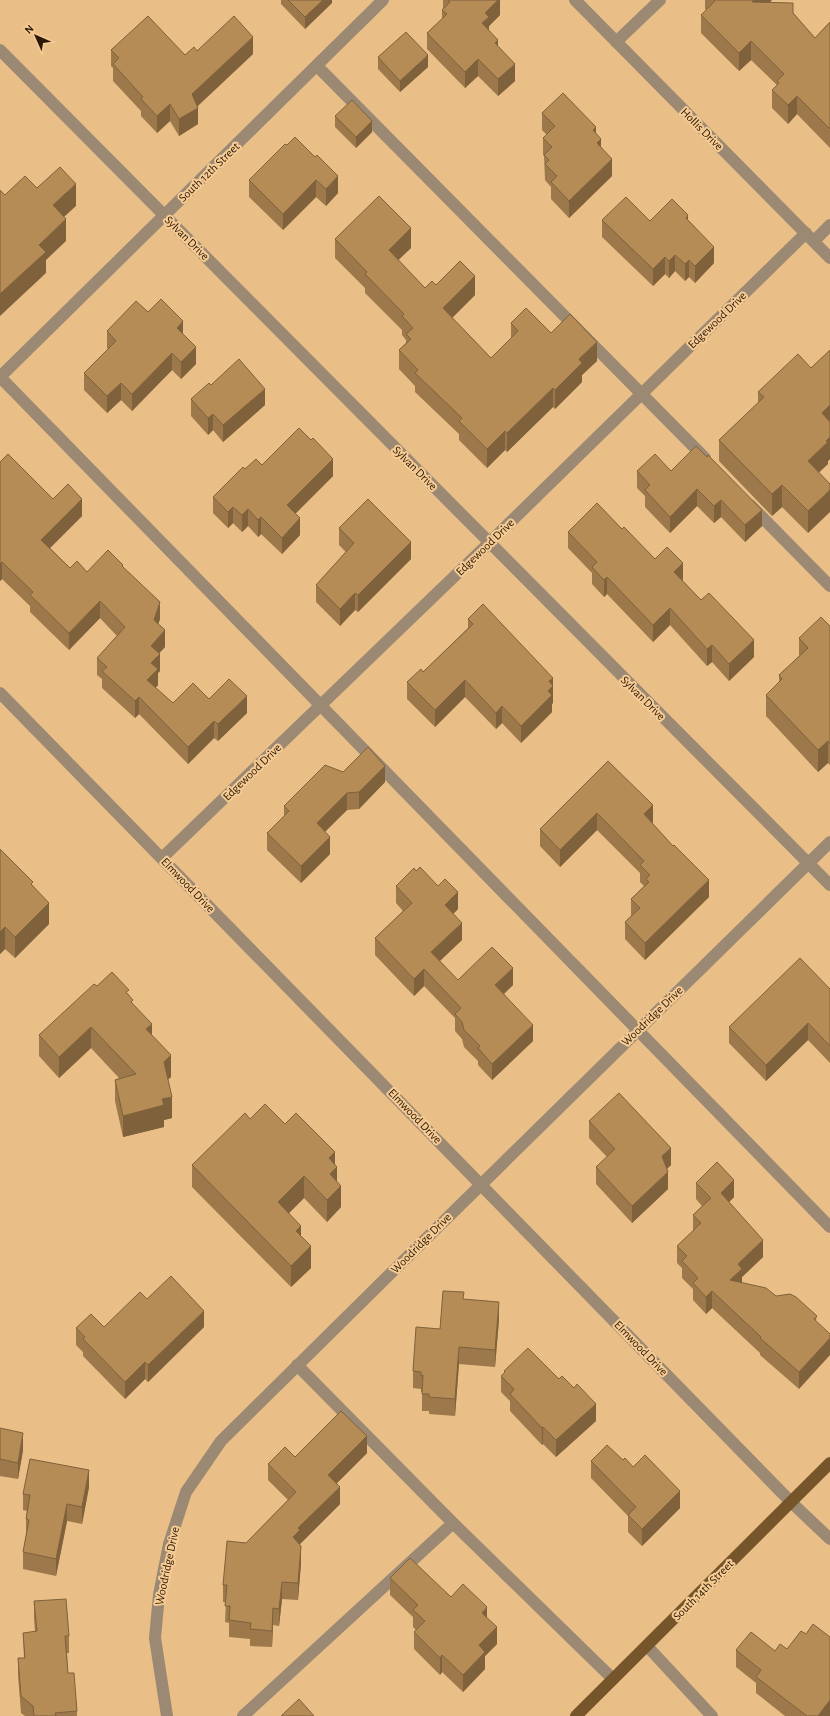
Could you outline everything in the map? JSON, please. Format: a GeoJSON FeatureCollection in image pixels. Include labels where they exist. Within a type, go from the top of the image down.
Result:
{"type":"FeatureCollection","features":[{"type":"Feature","properties":{"kind":"main road","name":"South 14th Street"},"geometry":{"type":"LineString","coordinates":[[576,1716],[830,1463]]}},
{"type":"Feature","properties":{"kind":"street","name":"South 12th Street"},"geometry":{"type":"LineString","coordinates":[[0,377],[383,0]]}},
{"type":"Feature","properties":{"kind":"street","name":"Hollis Drive"},"geometry":{"type":"LineString","coordinates":[[574,0],[830,258]]}},
{"type":"Feature","properties":{"kind":"street"},"geometry":{"type":"LineString","coordinates":[[616,42],[660,0]]}},
{"type":"Feature","properties":{"kind":"street","name":"Sylvan Drive"},"geometry":{"type":"LineString","coordinates":[[0,50],[830,886]]}},
{"type":"Feature","properties":{"kind":"street"},"geometry":{"type":"LineString","coordinates":[[316,66],[713,466]]}},
{"type":"Feature","properties":{"kind":"street","name":"Edgewood Drive"},"geometry":{"type":"LineString","coordinates":[[162,858],[321,706],[642,393],[810,237],[830,225]]}},
{"type":"Feature","properties":{"kind":"street"},"geometry":{"type":"LineString","coordinates":[[0,377],[830,1227]]}},
{"type":"Feature","properties":{"kind":"street"},"geometry":{"type":"LineString","coordinates":[[740,494],[830,586]]}},
{"type":"Feature","properties":{"kind":"street","name":"Elmwood Drive"},"geometry":{"type":"LineString","coordinates":[[0,693],[791,1502],[830,1538]]}},
{"type":"Feature","properties":{"kind":"street","name":"Woodridge Drive"},"geometry":{"type":"LineString","coordinates":[[167,1716],[155,1638],[159,1595],[169,1544],[186,1492],[221,1441],[830,842]]}},
{"type":"Feature","properties":{"kind":"street"},"geometry":{"type":"LineString","coordinates":[[297,1365],[453,1523],[613,1679]]}},
{"type":"Feature","properties":{"kind":"street"},"geometry":{"type":"LineString","coordinates":[[243,1716],[453,1523]]}},
{"type":"Feature","properties":{"kind":"street"},"geometry":{"type":"LineString","coordinates":[[647,1646],[712,1716]]}},
{"type":"Feature","properties":{"kind":"building"},"geometry":{"type":"Polygon","coordinates":[[[288,0],[323,0],[305,17],[288,0]]]}},
{"type":"Feature","properties":{"kind":"building"},"geometry":{"type":"Polygon","coordinates":[[[448,0],[498,0],[485,13],[489,17],[482,23],[498,40],[495,43],[515,64],[498,79],[478,59],[465,72],[427,33],[447,14],[442,10],[450,2],[448,0]]]}},
{"type":"Feature","properties":{"kind":"building"},"geometry":{"type":"Polygon","coordinates":[[[714,0],[754,0],[752,2],[793,3],[793,13],[815,38],[830,22],[830,129],[797,96],[788,105],[772,90],[779,83],[777,81],[784,74],[751,41],[739,53],[701,15],[715,1],[714,0]]]}},
{"type":"Feature","properties":{"kind":"building"},"geometry":{"type":"Polygon","coordinates":[[[148,16],[185,55],[194,47],[197,51],[234,16],[253,37],[192,94],[198,108],[179,119],[170,104],[157,116],[141,99],[143,97],[113,64],[119,58],[111,50],[148,16]]]}},
{"type":"Feature","properties":{"kind":"building"},"geometry":{"type":"Polygon","coordinates":[[[406,32],[428,55],[400,81],[378,57],[406,32]]]}},
{"type":"Feature","properties":{"kind":"building"},"geometry":{"type":"Polygon","coordinates":[[[563,93],[596,127],[593,130],[601,139],[597,143],[612,159],[569,201],[551,182],[557,176],[545,164],[549,160],[544,155],[552,147],[543,138],[555,126],[542,113],[563,93]]]}},
{"type":"Feature","properties":{"kind":"building"},"geometry":{"type":"Polygon","coordinates":[[[352,100],[372,121],[356,137],[335,116],[352,100]]]}},
{"type":"Feature","properties":{"kind":"building"},"geometry":{"type":"Polygon","coordinates":[[[295,137],[315,157],[317,155],[338,176],[326,189],[316,180],[283,214],[249,180],[285,144],[287,145],[295,137]]]}},
{"type":"Feature","properties":{"kind":"building"},"geometry":{"type":"Polygon","coordinates":[[[60,167],[76,184],[53,205],[66,219],[39,245],[46,252],[0,294],[0,190],[5,195],[25,176],[37,188],[60,167]]]}},
{"type":"Feature","properties":{"kind":"building"},"geometry":{"type":"Polygon","coordinates":[[[379,196],[411,228],[389,250],[425,288],[432,281],[436,285],[460,261],[475,276],[443,308],[491,358],[518,331],[511,323],[526,308],[551,333],[570,314],[597,342],[579,359],[582,363],[555,390],[553,388],[507,433],[505,431],[487,449],[459,421],[462,418],[415,373],[418,370],[399,350],[411,339],[406,334],[413,328],[402,316],[404,314],[365,274],[367,272],[335,239],[379,196]]]}},
{"type":"Feature","properties":{"kind":"building"},"geometry":{"type":"Polygon","coordinates":[[[626,197],[650,221],[672,199],[688,215],[686,218],[714,247],[695,266],[689,260],[685,264],[675,255],[669,261],[665,257],[653,269],[602,220],[626,197]]]}},
{"type":"Feature","properties":{"kind":"building"},"geometry":{"type":"Polygon","coordinates":[[[161,299],[183,321],[177,328],[196,347],[181,362],[172,353],[132,394],[121,383],[107,396],[84,373],[116,341],[107,331],[136,301],[148,312],[161,299]]]}},
{"type":"Feature","properties":{"kind":"building"},"geometry":{"type":"Polygon","coordinates":[[[830,350],[830,405],[822,413],[830,422],[830,437],[826,441],[828,442],[808,461],[830,484],[830,490],[808,511],[782,485],[772,494],[719,440],[764,397],[758,392],[798,354],[811,368],[830,350]]]}},
{"type":"Feature","properties":{"kind":"building"},"geometry":{"type":"Polygon","coordinates":[[[239,359],[265,389],[223,425],[213,414],[208,418],[191,399],[209,383],[211,385],[239,359]]]}},
{"type":"Feature","properties":{"kind":"building"},"geometry":{"type":"Polygon","coordinates":[[[299,428],[311,440],[313,438],[333,459],[287,505],[300,518],[282,538],[261,517],[258,520],[248,509],[242,515],[233,507],[228,512],[213,497],[243,467],[245,469],[256,459],[262,465],[299,428]]]}},
{"type":"Feature","properties":{"kind":"building"},"geometry":{"type":"Polygon","coordinates":[[[696,446],[707,457],[708,455],[762,510],[745,525],[721,500],[714,506],[697,489],[670,517],[645,490],[650,485],[637,471],[655,454],[671,471],[696,446]]]}},
{"type":"Feature","properties":{"kind":"building"},"geometry":{"type":"Polygon","coordinates":[[[8,454],[53,499],[68,484],[82,499],[41,540],[70,568],[77,561],[87,572],[108,550],[123,565],[122,566],[160,602],[154,620],[165,630],[151,646],[160,654],[151,663],[158,669],[147,680],[173,703],[193,683],[209,699],[229,679],[247,696],[218,724],[214,721],[188,747],[139,697],[135,701],[102,671],[107,667],[97,658],[125,627],[100,601],[69,633],[30,595],[33,592],[2,562],[0,564],[0,462],[8,454]]]}},
{"type":"Feature","properties":{"kind":"building"},"geometry":{"type":"Polygon","coordinates":[[[368,499],[411,542],[358,595],[355,593],[340,609],[316,585],[354,543],[339,528],[368,499]]]}},
{"type":"Feature","properties":{"kind":"building"},"geometry":{"type":"Polygon","coordinates":[[[597,503],[622,529],[624,527],[655,559],[667,547],[683,563],[674,572],[701,600],[709,593],[754,640],[729,664],[712,645],[707,649],[670,608],[653,625],[607,577],[604,580],[592,567],[597,562],[568,532],[597,503]]]}},
{"type":"Feature","properties":{"kind":"building"},"geometry":{"type":"Polygon","coordinates":[[[483,604],[553,678],[549,681],[553,686],[548,691],[552,695],[521,726],[502,706],[496,713],[465,680],[435,710],[407,682],[421,669],[423,672],[473,624],[468,619],[483,604]]]}},
{"type":"Feature","properties":{"kind":"building"},"geometry":{"type":"Polygon","coordinates":[[[821,617],[830,626],[830,744],[828,741],[818,750],[766,695],[782,679],[779,675],[808,648],[799,638],[821,617]]]}},
{"type":"Feature","properties":{"kind":"building"},"geometry":{"type":"Polygon","coordinates":[[[368,747],[385,766],[359,792],[347,793],[317,823],[330,837],[301,866],[267,833],[289,811],[284,806],[325,765],[343,772],[368,747]]]}},
{"type":"Feature","properties":{"kind":"building"},"geometry":{"type":"Polygon","coordinates":[[[608,761],[653,805],[644,814],[673,846],[674,845],[709,880],[645,943],[625,922],[640,908],[631,899],[649,882],[646,879],[650,875],[640,865],[644,861],[597,813],[560,850],[540,829],[608,761]]]}},
{"type":"Feature","properties":{"kind":"building"},"geometry":{"type":"Polygon","coordinates":[[[0,849],[33,882],[31,884],[49,903],[15,937],[5,927],[0,932],[0,849]]]}},
{"type":"Feature","properties":{"kind":"building"},"geometry":{"type":"Polygon","coordinates":[[[420,867],[438,886],[445,879],[458,892],[445,905],[462,923],[431,952],[458,980],[492,947],[513,968],[495,985],[533,1025],[492,1064],[478,1048],[480,1046],[464,1030],[462,1022],[455,1014],[461,1008],[424,969],[414,979],[375,938],[412,903],[396,886],[414,868],[416,871],[420,867]]]}},
{"type":"Feature","properties":{"kind":"building"},"geometry":{"type":"Polygon","coordinates":[[[800,958],[830,989],[830,1046],[808,1023],[766,1065],[729,1027],[800,958]]]}},
{"type":"Feature","properties":{"kind":"building"},"geometry":{"type":"Polygon","coordinates":[[[112,972],[129,990],[126,992],[133,1000],[131,1002],[152,1024],[146,1029],[171,1055],[164,1062],[172,1097],[162,1099],[164,1105],[123,1116],[115,1080],[136,1074],[91,1027],[59,1057],[39,1035],[94,984],[97,986],[112,972]]]}},
{"type":"Feature","properties":{"kind":"building"},"geometry":{"type":"Polygon","coordinates":[[[619,1093],[671,1148],[662,1156],[668,1172],[632,1206],[596,1167],[615,1149],[589,1121],[619,1093]]]}},
{"type":"Feature","properties":{"kind":"building"},"geometry":{"type":"Polygon","coordinates":[[[265,1104],[285,1124],[296,1113],[335,1152],[329,1158],[337,1167],[330,1174],[341,1186],[327,1200],[304,1176],[278,1202],[301,1226],[296,1231],[311,1246],[291,1266],[192,1165],[245,1113],[250,1119],[265,1104]]]}},
{"type":"Feature","properties":{"kind":"building"},"geometry":{"type":"Polygon","coordinates":[[[717,1162],[734,1180],[721,1193],[763,1240],[738,1264],[742,1269],[730,1280],[766,1288],[776,1296],[790,1294],[796,1297],[817,1316],[814,1319],[830,1334],[830,1338],[799,1372],[760,1338],[761,1337],[712,1291],[706,1297],[693,1283],[698,1278],[682,1261],[687,1256],[677,1246],[701,1223],[693,1215],[711,1198],[696,1183],[717,1162]]]}},
{"type":"Feature","properties":{"kind":"building"},"geometry":{"type":"Polygon","coordinates":[[[171,1276],[204,1311],[148,1365],[145,1362],[125,1382],[83,1339],[85,1337],[76,1328],[91,1314],[104,1327],[140,1292],[147,1299],[171,1276]]]}},
{"type":"Feature","properties":{"kind":"building"},"geometry":{"type":"Polygon","coordinates":[[[443,1291],[464,1292],[463,1299],[499,1302],[495,1350],[459,1347],[455,1399],[429,1397],[429,1394],[422,1394],[423,1375],[421,1376],[421,1372],[413,1371],[416,1327],[440,1329],[443,1291]]]}},
{"type":"Feature","properties":{"kind":"building"},"geometry":{"type":"Polygon","coordinates":[[[528,1348],[559,1379],[562,1376],[574,1388],[577,1384],[596,1404],[556,1440],[543,1427],[542,1428],[510,1394],[514,1389],[501,1376],[505,1372],[504,1371],[528,1348]]]}},
{"type":"Feature","properties":{"kind":"building"},"geometry":{"type":"Polygon","coordinates":[[[341,1411],[367,1436],[328,1475],[340,1487],[298,1528],[300,1530],[293,1537],[301,1546],[298,1583],[282,1582],[279,1609],[273,1608],[272,1631],[250,1629],[251,1623],[229,1620],[230,1606],[225,1606],[227,1585],[223,1585],[227,1541],[246,1543],[296,1492],[268,1464],[285,1447],[295,1457],[341,1411]]]}},
{"type":"Feature","properties":{"kind":"building"},"geometry":{"type":"Polygon","coordinates":[[[0,1428],[23,1433],[18,1463],[0,1459],[0,1428]]]}},
{"type":"Feature","properties":{"kind":"building"},"geometry":{"type":"Polygon","coordinates":[[[607,1445],[623,1460],[625,1458],[633,1467],[645,1455],[680,1491],[642,1529],[628,1515],[636,1507],[591,1461],[607,1445]]]}},
{"type":"Feature","properties":{"kind":"building"},"geometry":{"type":"Polygon","coordinates":[[[30,1459],[89,1470],[82,1507],[67,1504],[56,1559],[23,1552],[29,1520],[26,1519],[30,1495],[23,1494],[30,1459]]]}},
{"type":"Feature","properties":{"kind":"building"},"geometry":{"type":"Polygon","coordinates":[[[410,1558],[451,1597],[463,1584],[487,1607],[482,1613],[497,1627],[479,1645],[485,1652],[463,1675],[442,1655],[440,1658],[414,1632],[425,1621],[413,1610],[418,1605],[390,1578],[410,1558]]]}},
{"type":"Feature","properties":{"kind":"building"},"geometry":{"type":"Polygon","coordinates":[[[66,1599],[69,1636],[65,1636],[68,1673],[74,1673],[77,1711],[55,1713],[56,1716],[34,1716],[33,1706],[21,1696],[18,1658],[25,1658],[23,1633],[37,1631],[34,1601],[66,1599]]]}},
{"type":"Feature","properties":{"kind":"building"},"geometry":{"type":"Polygon","coordinates":[[[813,1624],[830,1637],[830,1700],[818,1716],[807,1716],[756,1677],[761,1670],[736,1650],[751,1632],[775,1651],[780,1644],[787,1649],[801,1631],[806,1634],[813,1624]]]}},
{"type":"Feature","properties":{"kind":"building"},"geometry":{"type":"Polygon","coordinates":[[[299,1699],[314,1716],[281,1716],[299,1699]]]}}]}
